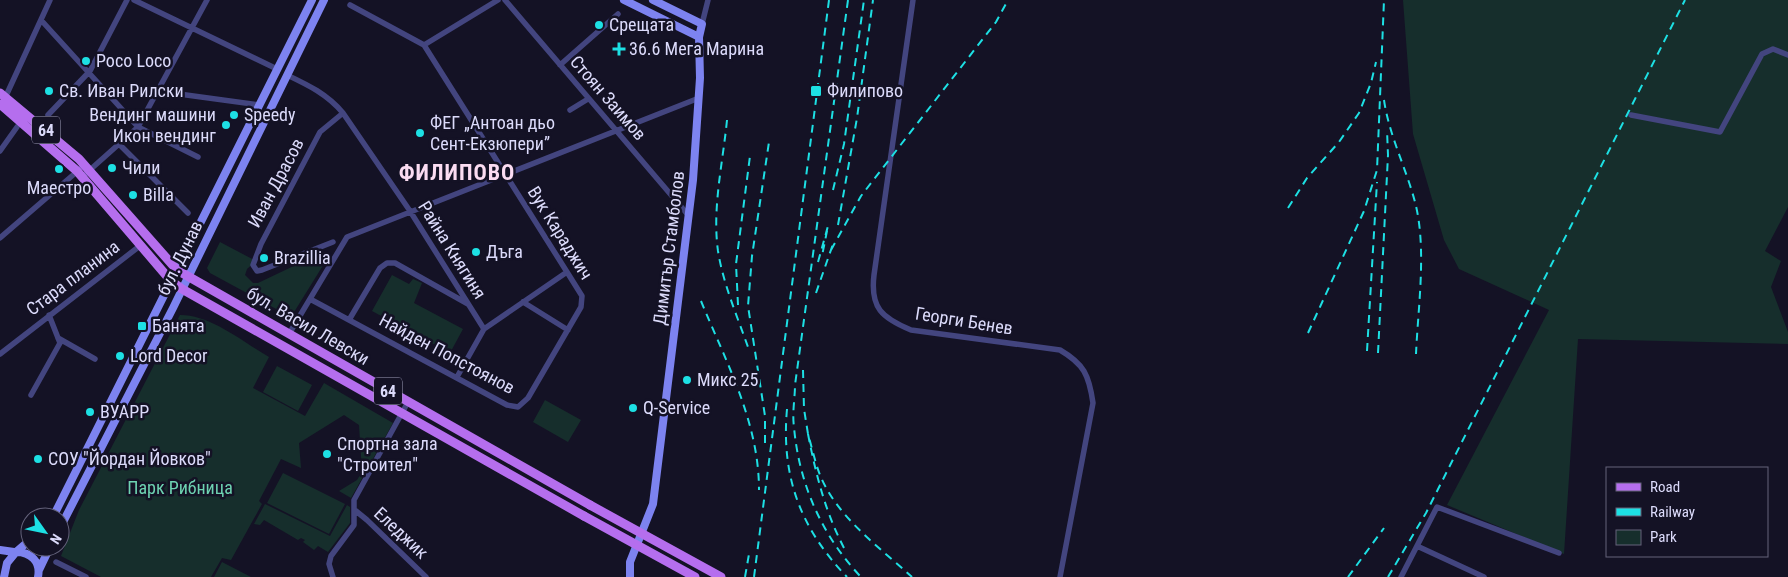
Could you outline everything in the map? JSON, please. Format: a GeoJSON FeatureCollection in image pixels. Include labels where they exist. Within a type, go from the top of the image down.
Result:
{"type":"FeatureCollection","features":[{"type":"Feature","properties":{"kind":"main road","name":"бул. Дунав"},"geometry":{"type":"LineString","coordinates":[[58,507],[312,0]]}},
{"type":"Feature","properties":{"kind":"main road","name":"бул. Дунав"},"geometry":{"type":"LineString","coordinates":[[70,508],[182,289],[324,0]]}},
{"type":"Feature","properties":{"kind":"main road"},"geometry":{"type":"LineString","coordinates":[[624,0],[698,37]]}},
{"type":"Feature","properties":{"kind":"main road"},"geometry":{"type":"LineString","coordinates":[[653,0],[702,24]]}},
{"type":"Feature","properties":{"kind":"main road","name":"Димитър Стамболов"},"geometry":{"type":"LineString","coordinates":[[630,577],[630,562],[654,499],[688,216],[699,98],[698,37],[702,24]]}},
{"type":"Feature","properties":{"kind":"main road","name":"бул. Васил Левски"},"geometry":{"type":"LineString","coordinates":[[2,100],[87,168],[177,270],[590,505],[721,577]]}},
{"type":"Feature","properties":{"kind":"main road","name":"бул. Васил Левски"},"geometry":{"type":"LineString","coordinates":[[2,100],[80,174],[171,281],[182,289],[695,577]]}},
{"type":"Feature","properties":{"kind":"main road"},"geometry":{"type":"LineString","coordinates":[[4,577],[7,563],[20,548]]}},
{"type":"Feature","properties":{"kind":"main road"},"geometry":{"type":"LineString","coordinates":[[0,550],[32,557],[38,574]]}},
{"type":"Feature","properties":{"kind":"main road"},"geometry":{"type":"LineString","coordinates":[[38,574],[46,557]]}},
{"type":"Feature","properties":{"kind":"street"},"geometry":{"type":"LineString","coordinates":[[2,100],[50,0]]}},
{"type":"Feature","properties":{"kind":"street"},"geometry":{"type":"LineString","coordinates":[[48,116],[90,71],[126,0]]}},
{"type":"Feature","properties":{"kind":"street"},"geometry":{"type":"LineString","coordinates":[[134,0],[277,69]]}},
{"type":"Feature","properties":{"kind":"street"},"geometry":{"type":"LineString","coordinates":[[0,238],[138,127],[207,0]]}},
{"type":"Feature","properties":{"kind":"street"},"geometry":{"type":"LineString","coordinates":[[424,45],[498,0]]}},
{"type":"Feature","properties":{"kind":"street","name":"Стоян Заимов"},"geometry":{"type":"LineString","coordinates":[[505,0],[688,216]]}},
{"type":"Feature","properties":{"kind":"street","name":"Димитър Стамболов"},"geometry":{"type":"LineString","coordinates":[[702,24],[708,0]]}},
{"type":"Feature","properties":{"kind":"street","name":"Георги Бенев"},"geometry":{"type":"LineString","coordinates":[[913,0],[873,281],[874,300],[881,314],[891,322],[911,330],[1060,350],[1075,359],[1085,370],[1091,387],[1093,403],[1060,577]]}},
{"type":"Feature","properties":{"kind":"street","name":"Вук Караджич"},"geometry":{"type":"LineString","coordinates":[[350,4],[424,45],[568,272],[582,296],[581,307]]}},
{"type":"Feature","properties":{"kind":"street"},"geometry":{"type":"LineString","coordinates":[[560,65],[618,14]]}},
{"type":"Feature","properties":{"kind":"street"},"geometry":{"type":"LineString","coordinates":[[41,20],[90,71],[138,127],[198,157]]}},
{"type":"Feature","properties":{"kind":"street"},"geometry":{"type":"LineString","coordinates":[[1631,114],[1720,132],[1762,54],[1773,49],[1788,56]]}},
{"type":"Feature","properties":{"kind":"street","name":"Райна Княгиня"},"geometry":{"type":"LineString","coordinates":[[287,75],[317,90],[333,101],[343,113],[410,211],[484,329]]}},
{"type":"Feature","properties":{"kind":"street"},"geometry":{"type":"LineString","coordinates":[[156,91],[259,105]]}},
{"type":"Feature","properties":{"kind":"street"},"geometry":{"type":"LineString","coordinates":[[290,334],[347,237],[699,98]]}},
{"type":"Feature","properties":{"kind":"street"},"geometry":{"type":"LineString","coordinates":[[570,110],[588,99]]}},
{"type":"Feature","properties":{"kind":"street","name":"Иван Драсов"},"geometry":{"type":"LineString","coordinates":[[333,242],[262,270],[257,271],[253,265],[261,244],[320,132],[343,113]]}},
{"type":"Feature","properties":{"kind":"street"},"geometry":{"type":"LineString","coordinates":[[0,151],[17,127]]}},
{"type":"Feature","properties":{"kind":"street"},"geometry":{"type":"LineString","coordinates":[[119,144],[188,213]]}},
{"type":"Feature","properties":{"kind":"street","name":"Стара планина"},"geometry":{"type":"LineString","coordinates":[[0,354],[141,246]]}},
{"type":"Feature","properties":{"kind":"street"},"geometry":{"type":"LineString","coordinates":[[349,320],[380,268],[387,263],[395,263],[468,304]]}},
{"type":"Feature","properties":{"kind":"street"},"geometry":{"type":"LineString","coordinates":[[457,377],[484,329],[568,272]]}},
{"type":"Feature","properties":{"kind":"street","name":"Найден Попстоянов"},"geometry":{"type":"LineString","coordinates":[[310,299],[507,405],[518,407],[528,398],[581,307]]}},
{"type":"Feature","properties":{"kind":"street"},"geometry":{"type":"LineString","coordinates":[[523,302],[568,330]]}},
{"type":"Feature","properties":{"kind":"street"},"geometry":{"type":"LineString","coordinates":[[32,395],[60,343],[49,315]]}},
{"type":"Feature","properties":{"kind":"street"},"geometry":{"type":"LineString","coordinates":[[58,338],[94,359]]}},
{"type":"Feature","properties":{"kind":"street"},"geometry":{"type":"LineString","coordinates":[[333,577],[329,564],[331,556],[354,525],[356,511],[354,500],[408,402]]}},
{"type":"Feature","properties":{"kind":"street"},"geometry":{"type":"LineString","coordinates":[[1401,577],[1438,507],[1559,553]]}},
{"type":"Feature","properties":{"kind":"street","name":"Еледжик"},"geometry":{"type":"LineString","coordinates":[[356,511],[426,577]]}},
{"type":"Feature","properties":{"kind":"street"},"geometry":{"type":"LineString","coordinates":[[1417,546],[1484,577]]}},
{"type":"Feature","properties":{"kind":"street"},"geometry":{"type":"LineString","coordinates":[[56,562],[86,577]]}},
{"type":"Feature","properties":{"kind":"green space"},"geometry":{"type":"Polygon","coordinates":[[[1403,0],[1788,0],[1788,207],[1765,251],[1781,261],[1771,287],[1788,332],[1788,344],[1578,339],[1564,554],[1447,505],[1549,310],[1459,269],[1444,240],[1413,134],[1403,0]]]}},
{"type":"Feature","properties":{"kind":"green space"},"geometry":{"type":"Polygon","coordinates":[[[220,242],[256,261],[247,269],[245,275],[253,283],[258,283],[321,253],[326,255],[327,259],[291,317],[210,273],[207,268],[220,242]]]}},
{"type":"Feature","properties":{"kind":"green space"},"geometry":{"type":"Polygon","coordinates":[[[392,275],[409,284],[413,279],[422,283],[414,303],[463,329],[450,353],[372,311],[392,275]]]}},
{"type":"Feature","properties":{"kind":"green space","name":"Парк Рибница"},"geometry":{"type":"Polygon","coordinates":[[[180,315],[192,316],[215,324],[269,357],[253,388],[305,416],[324,383],[393,423],[351,498],[339,491],[357,480],[362,472],[359,425],[344,415],[299,443],[301,468],[281,459],[259,501],[262,504],[231,560],[222,558],[211,577],[101,577],[63,557],[70,557],[70,533],[79,510],[180,315]]]}},
{"type":"Feature","properties":{"kind":"green space"},"geometry":{"type":"Polygon","coordinates":[[[277,366],[312,385],[298,411],[263,392],[277,366]]]}},
{"type":"Feature","properties":{"kind":"green space"},"geometry":{"type":"Polygon","coordinates":[[[545,400],[581,420],[568,442],[533,422],[545,400]]]}},
{"type":"Feature","properties":{"kind":"green space"},"geometry":{"type":"Polygon","coordinates":[[[283,473],[345,504],[329,534],[267,503],[283,473]]]}},
{"type":"Feature","properties":{"kind":"green space"},"geometry":{"type":"Polygon","coordinates":[[[265,504],[330,536],[347,505],[350,507],[350,523],[328,552],[318,546],[314,550],[303,542],[305,540],[301,538],[298,540],[264,520],[260,525],[254,524],[265,504]]]}},
{"type":"Feature","properties":{"kind":"green space"},"geometry":{"type":"Polygon","coordinates":[[[222,562],[251,577],[214,577],[222,562]]]}},
{"type":"Feature","properties":{"kind":"railway"},"geometry":{"type":"LineString","coordinates":[[754,577],[829,0]]}},
{"type":"Feature","properties":{"kind":"railway"},"geometry":{"type":"LineString","coordinates":[[848,0],[795,385],[793,416],[801,469],[815,508],[835,544],[861,577]]}},
{"type":"Feature","properties":{"kind":"railway"},"geometry":{"type":"LineString","coordinates":[[833,190],[844,144],[864,0]]}},
{"type":"Feature","properties":{"kind":"railway"},"geometry":{"type":"LineString","coordinates":[[838,225],[857,118],[873,0]]}},
{"type":"Feature","properties":{"kind":"railway"},"geometry":{"type":"LineString","coordinates":[[831,250],[861,196],[996,22],[1008,0]]}},
{"type":"Feature","properties":{"kind":"railway"},"geometry":{"type":"LineString","coordinates":[[1308,333],[1364,211],[1377,170],[1384,0]]}},
{"type":"Feature","properties":{"kind":"railway"},"geometry":{"type":"LineString","coordinates":[[1388,577],[1426,513],[1685,0]]}},
{"type":"Feature","properties":{"kind":"railway"},"geometry":{"type":"LineString","coordinates":[[1288,208],[1307,178],[1339,142],[1359,113],[1371,83],[1376,62]]}},
{"type":"Feature","properties":{"kind":"railway"},"geometry":{"type":"LineString","coordinates":[[1384,100],[1386,113],[1419,220],[1421,278],[1416,354]]}},
{"type":"Feature","properties":{"kind":"railway"},"geometry":{"type":"LineString","coordinates":[[727,120],[717,202],[716,235],[720,263],[748,347]]}},
{"type":"Feature","properties":{"kind":"railway"},"geometry":{"type":"LineString","coordinates":[[1378,353],[1388,155],[1387,130]]}},
{"type":"Feature","properties":{"kind":"railway"},"geometry":{"type":"LineString","coordinates":[[765,443],[765,416],[748,306],[752,256],[769,142]]}},
{"type":"Feature","properties":{"kind":"railway"},"geometry":{"type":"LineString","coordinates":[[738,305],[736,264],[750,156]]}},
{"type":"Feature","properties":{"kind":"railway"},"geometry":{"type":"LineString","coordinates":[[1367,351],[1377,182]]}},
{"type":"Feature","properties":{"kind":"railway"},"geometry":{"type":"LineString","coordinates":[[818,262],[828,226],[822,256]]}},
{"type":"Feature","properties":{"kind":"railway"},"geometry":{"type":"LineString","coordinates":[[816,293],[833,244]]}},
{"type":"Feature","properties":{"kind":"railway"},"geometry":{"type":"LineString","coordinates":[[701,301],[747,416],[758,465],[759,490]]}},
{"type":"Feature","properties":{"kind":"railway"},"geometry":{"type":"LineString","coordinates":[[803,370],[804,409],[808,434]]}},
{"type":"Feature","properties":{"kind":"railway"},"geometry":{"type":"LineString","coordinates":[[787,409],[787,457],[797,500],[817,540],[847,577]]}},
{"type":"Feature","properties":{"kind":"railway"},"geometry":{"type":"LineString","coordinates":[[844,548],[831,520],[822,492],[808,434],[820,475],[827,490],[837,504],[873,543],[912,577]]}},
{"type":"Feature","properties":{"kind":"railway"},"geometry":{"type":"LineString","coordinates":[[1348,577],[1384,528]]}},
{"type":"Feature","properties":{"kind":"railway"},"geometry":{"type":"LineString","coordinates":[[745,577],[749,554]]}},
{"type":"Feature","properties":{"kind":"place","name":"Срещата"},"geometry":{"type":"Point","coordinates":[599,25]}},
{"type":"Feature","properties":{"kind":"place","name":"36.6 Мега Марина"},"geometry":{"type":"Point","coordinates":[619,49]}},
{"type":"Feature","properties":{"kind":"place","name":"Poco Loco"},"geometry":{"type":"Point","coordinates":[86,61]}},
{"type":"Feature","properties":{"kind":"place","name":"Св. Иван Рилски"},"geometry":{"type":"Point","coordinates":[49,91]}},
{"type":"Feature","properties":{"kind":"place","name":"Филипово"},"geometry":{"type":"Point","coordinates":[816,91]}},
{"type":"Feature","properties":{"kind":"place","name":"Speedy"},"geometry":{"type":"Point","coordinates":[234,115]}},
{"type":"Feature","properties":{"kind":"place","name":"Вендинг машини Икон вендинг"},"geometry":{"type":"Point","coordinates":[226,125]}},
{"type":"Feature","properties":{"kind":"place","name":"ФЕГ „Антоан дьо Сент-Екзюпери”"},"geometry":{"type":"Point","coordinates":[420,133]}},
{"type":"Feature","properties":{"kind":"place","name":"Чили"},"geometry":{"type":"Point","coordinates":[112,168]}},
{"type":"Feature","properties":{"kind":"place","name":"Маестро"},"geometry":{"type":"Point","coordinates":[59,169]}},
{"type":"Feature","properties":{"kind":"place","name":"Billa"},"geometry":{"type":"Point","coordinates":[133,195]}},
{"type":"Feature","properties":{"kind":"place","name":"Дъга"},"geometry":{"type":"Point","coordinates":[476,252]}},
{"type":"Feature","properties":{"kind":"place","name":"Brazillia"},"geometry":{"type":"Point","coordinates":[264,258]}},
{"type":"Feature","properties":{"kind":"place","name":"Банята"},"geometry":{"type":"Point","coordinates":[142,326]}},
{"type":"Feature","properties":{"kind":"place","name":"Lord Decor"},"geometry":{"type":"Point","coordinates":[120,356]}},
{"type":"Feature","properties":{"kind":"place","name":"Микс 25"},"geometry":{"type":"Point","coordinates":[687,380]}},
{"type":"Feature","properties":{"kind":"place","name":"Q-Service"},"geometry":{"type":"Point","coordinates":[633,408]}},
{"type":"Feature","properties":{"kind":"place","name":"ВУАРР"},"geometry":{"type":"Point","coordinates":[90,412]}},
{"type":"Feature","properties":{"kind":"place","name":"Спортна зала \"Строител\""},"geometry":{"type":"Point","coordinates":[327,454]}},
{"type":"Feature","properties":{"kind":"place","name":"СОУ \"Йордан Йовков\""},"geometry":{"type":"Point","coordinates":[38,459]}},
{"type":"Feature","properties":{"kind":"district","name":"ФИЛИПОВО"},"geometry":{"type":"Point","coordinates":[457,172]}}]}
